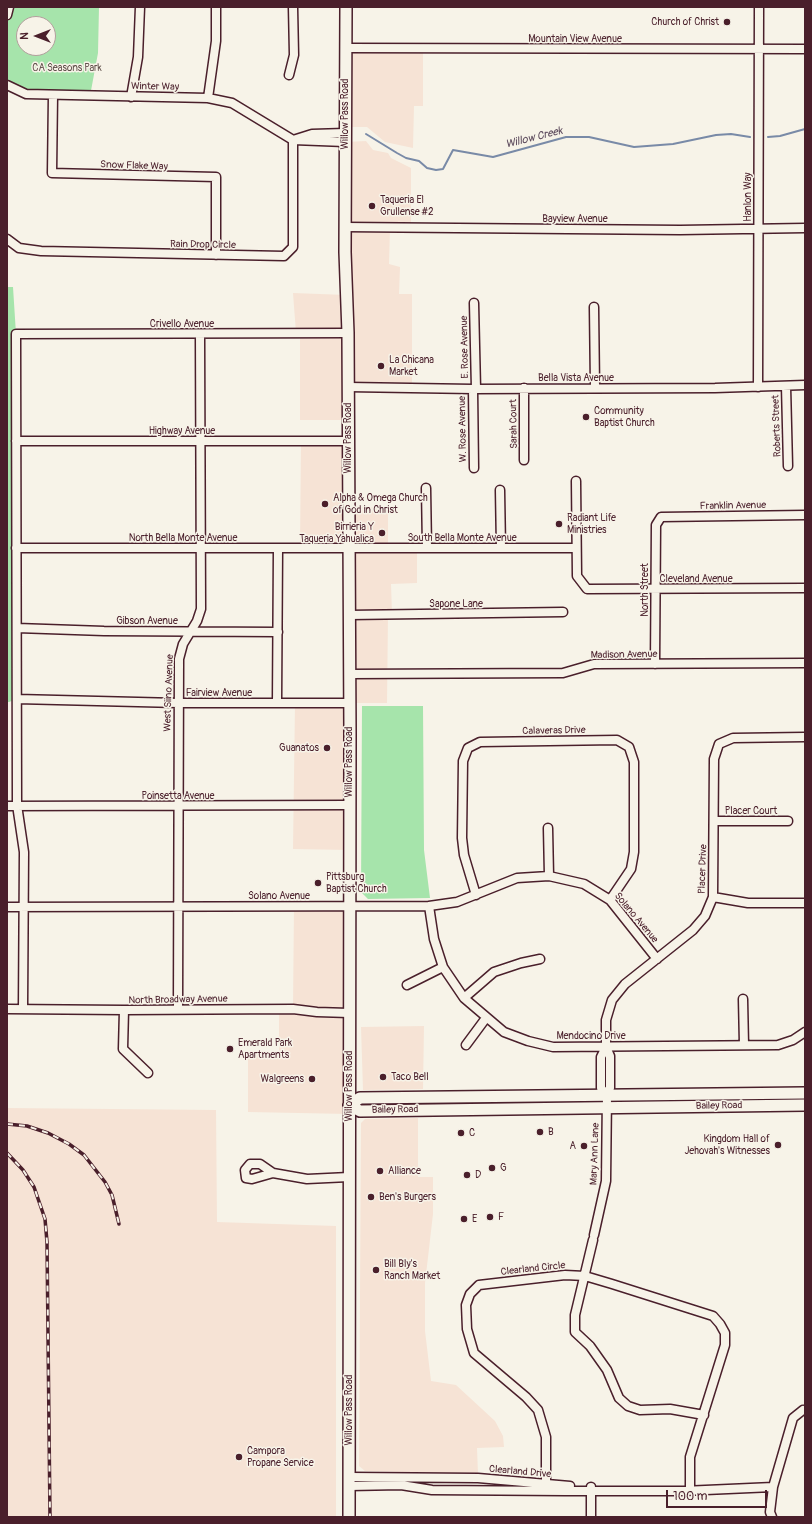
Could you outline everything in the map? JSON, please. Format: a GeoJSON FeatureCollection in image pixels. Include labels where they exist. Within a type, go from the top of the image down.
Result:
{"type":"FeatureCollection","features":[{"type":"Feature","properties":{"kind":"main road","name":"Willow Pass Road"},"geometry":{"type":"LineString","coordinates":[[346,7],[345,227],[348,333],[349,549],[349,1517]]}},
{"type":"Feature","properties":{"kind":"main road","name":"Bailey Road"},"geometry":{"type":"LineString","coordinates":[[805,1093],[360,1098],[349,1105],[360,1111],[805,1105]]}},
{"type":"Feature","properties":{"kind":"street"},"geometry":{"type":"LineString","coordinates":[[7,14],[9,7]]}},
{"type":"Feature","properties":{"kind":"street"},"geometry":{"type":"LineString","coordinates":[[131,96],[140,34],[140,7]]}},
{"type":"Feature","properties":{"kind":"street"},"geometry":{"type":"LineString","coordinates":[[208,98],[216,41],[216,7]]}},
{"type":"Feature","properties":{"kind":"street"},"geometry":{"type":"LineString","coordinates":[[289,75],[294,55],[294,7]]}},
{"type":"Feature","properties":{"kind":"street","name":"Hanlon Way"},"geometry":{"type":"LineString","coordinates":[[758,387],[759,7]]}},
{"type":"Feature","properties":{"kind":"street","name":"Mountain View Avenue"},"geometry":{"type":"LineString","coordinates":[[346,48],[805,49]]}},
{"type":"Feature","properties":{"kind":"street","name":"Winter Way"},"geometry":{"type":"LineString","coordinates":[[7,85],[26,94],[52,96],[208,98],[232,103],[293,140]]}},
{"type":"Feature","properties":{"kind":"street","name":"Snow Flake Way"},"geometry":{"type":"LineString","coordinates":[[52,96],[52,173],[216,177],[216,255]]}},
{"type":"Feature","properties":{"kind":"street"},"geometry":{"type":"LineString","coordinates":[[293,140],[312,134],[345,137]]}},
{"type":"Feature","properties":{"kind":"street","name":"Rain Drop Circle"},"geometry":{"type":"LineString","coordinates":[[7,239],[19,248],[41,251],[284,256],[293,247],[293,140]]}},
{"type":"Feature","properties":{"kind":"street","name":"Bayview Avenue"},"geometry":{"type":"LineString","coordinates":[[345,227],[673,230],[805,228]]}},
{"type":"Feature","properties":{"kind":"street","name":"E. Rose Avenue"},"geometry":{"type":"LineString","coordinates":[[474,303],[474,389]]}},
{"type":"Feature","properties":{"kind":"street"},"geometry":{"type":"LineString","coordinates":[[594,307],[595,388]]}},
{"type":"Feature","properties":{"kind":"street","name":"Crivello Avenue"},"geometry":{"type":"LineString","coordinates":[[16,441],[16,334],[348,333]]}},
{"type":"Feature","properties":{"kind":"street","name":"West Siino Avenue"},"geometry":{"type":"LineString","coordinates":[[178,1009],[177,806],[179,659],[183,644],[191,631],[201,608],[200,334]]}},
{"type":"Feature","properties":{"kind":"street","name":"Bella Vista Avenue"},"geometry":{"type":"LineString","coordinates":[[348,387],[474,389],[758,387],[805,385]]}},
{"type":"Feature","properties":{"kind":"street","name":"Roberts Street"},"geometry":{"type":"LineString","coordinates":[[786,386],[788,466]]}},
{"type":"Feature","properties":{"kind":"street","name":"Sarah Court"},"geometry":{"type":"LineString","coordinates":[[524,388],[524,460]]}},
{"type":"Feature","properties":{"kind":"street","name":"W. Rose Avenue"},"geometry":{"type":"LineString","coordinates":[[474,389],[474,468]]}},
{"type":"Feature","properties":{"kind":"street"},"geometry":{"type":"LineString","coordinates":[[16,441],[17,806],[24,852],[23,1009]]}},
{"type":"Feature","properties":{"kind":"street","name":"Highway Avenue"},"geometry":{"type":"LineString","coordinates":[[16,441],[348,441]]}},
{"type":"Feature","properties":{"kind":"street"},"geometry":{"type":"LineString","coordinates":[[576,481],[576,548]]}},
{"type":"Feature","properties":{"kind":"street"},"geometry":{"type":"LineString","coordinates":[[426,488],[427,548]]}},
{"type":"Feature","properties":{"kind":"street"},"geometry":{"type":"LineString","coordinates":[[500,490],[501,548]]}},
{"type":"Feature","properties":{"kind":"street","name":"Franklin Avenue"},"geometry":{"type":"LineString","coordinates":[[661,517],[805,515]]}},
{"type":"Feature","properties":{"kind":"street","name":"North Street"},"geometry":{"type":"LineString","coordinates":[[655,664],[656,525],[661,517]]}},
{"type":"Feature","properties":{"kind":"street","name":"North Bella Monte Avenue"},"geometry":{"type":"LineString","coordinates":[[16,548],[349,549]]}},
{"type":"Feature","properties":{"kind":"street","name":"South Bella Monte Avenue"},"geometry":{"type":"LineString","coordinates":[[349,549],[576,548]]}},
{"type":"Feature","properties":{"kind":"street","name":"Cleveland Avenue"},"geometry":{"type":"LineString","coordinates":[[576,548],[578,576],[587,590],[805,588]]}},
{"type":"Feature","properties":{"kind":"street"},"geometry":{"type":"LineString","coordinates":[[277,703],[278,549]]}},
{"type":"Feature","properties":{"kind":"street","name":"Sapone Lane"},"geometry":{"type":"LineString","coordinates":[[349,615],[562,612]]}},
{"type":"Feature","properties":{"kind":"street","name":"Gibson Avenue"},"geometry":{"type":"LineString","coordinates":[[17,628],[104,631],[278,632]]}},
{"type":"Feature","properties":{"kind":"street","name":"Madison Avenue"},"geometry":{"type":"LineString","coordinates":[[349,674],[563,673],[594,664],[805,662]]}},
{"type":"Feature","properties":{"kind":"street","name":"Fairview Avenue"},"geometry":{"type":"LineString","coordinates":[[17,699],[178,703],[349,704]]}},
{"type":"Feature","properties":{"kind":"street","name":"Placer Drive"},"geometry":{"type":"LineString","coordinates":[[607,1095],[601,1088],[601,1057],[606,1047],[606,1020],[612,1000],[625,984],[693,930],[705,916],[713,897],[714,759],[719,744],[734,738],[805,737]]}},
{"type":"Feature","properties":{"kind":"street","name":"Calaveras Drive"},"geometry":{"type":"LineString","coordinates":[[476,895],[464,855],[462,838],[463,761],[468,748],[480,742],[617,740],[629,746],[634,762],[634,852],[631,869],[610,900]]}},
{"type":"Feature","properties":{"kind":"street","name":"Poinsetta Avenue"},"geometry":{"type":"LineString","coordinates":[[7,806],[349,805]]}},
{"type":"Feature","properties":{"kind":"street","name":"Placer Court"},"geometry":{"type":"LineString","coordinates":[[714,821],[788,821]]}},
{"type":"Feature","properties":{"kind":"street"},"geometry":{"type":"LineString","coordinates":[[548,828],[549,876]]}},
{"type":"Feature","properties":{"kind":"street","name":"Solano Avenue"},"geometry":{"type":"LineString","coordinates":[[7,907],[429,906],[457,902],[517,878],[549,876],[584,884],[610,900],[657,959]]}},
{"type":"Feature","properties":{"kind":"street"},"geometry":{"type":"LineString","coordinates":[[713,897],[748,903],[805,903]]}},
{"type":"Feature","properties":{"kind":"street","name":"Mendocino Drive"},"geometry":{"type":"LineString","coordinates":[[429,906],[434,939],[443,967],[464,998],[504,1032],[528,1041],[553,1047],[778,1045],[793,1040],[805,1032]]}},
{"type":"Feature","properties":{"kind":"street"},"geometry":{"type":"LineString","coordinates":[[464,998],[494,972],[521,963],[540,959]]}},
{"type":"Feature","properties":{"kind":"street"},"geometry":{"type":"LineString","coordinates":[[407,985],[443,967]]}},
{"type":"Feature","properties":{"kind":"street"},"geometry":{"type":"LineString","coordinates":[[744,999],[744,1045]]}},
{"type":"Feature","properties":{"kind":"street","name":"North Broadway Avenue"},"geometry":{"type":"LineString","coordinates":[[7,1009],[293,1009],[317,1012],[349,1013]]}},
{"type":"Feature","properties":{"kind":"street"},"geometry":{"type":"LineString","coordinates":[[124,1010],[123,1049],[148,1073]]}},
{"type":"Feature","properties":{"kind":"street"},"geometry":{"type":"LineString","coordinates":[[466,1045],[486,1018]]}},
{"type":"Feature","properties":{"kind":"street","name":"Mary Ann Lane"},"geometry":{"type":"LineString","coordinates":[[607,1095],[606,1181],[575,1315],[575,1332],[590,1346],[607,1370],[619,1398],[628,1406],[640,1410],[670,1408],[704,1415]]}},
{"type":"Feature","properties":{"kind":"street"},"geometry":{"type":"LineString","coordinates":[[273,1173],[307,1179],[349,1176]]}},
{"type":"Feature","properties":{"kind":"street","name":"Clearland Circle"},"geometry":{"type":"LineString","coordinates":[[546,1487],[546,1437],[538,1410],[526,1397],[474,1353],[467,1329],[466,1305],[470,1294],[479,1285],[565,1274],[585,1276],[713,1316],[720,1324],[725,1333],[725,1345],[690,1456],[690,1489]]}},
{"type":"Feature","properties":{"kind":"street"},"geometry":{"type":"LineString","coordinates":[[772,1517],[770,1512],[774,1488],[793,1418],[803,1410]]}},
{"type":"Feature","properties":{"kind":"street","name":"Clearland Drive"},"geometry":{"type":"LineString","coordinates":[[349,1481],[478,1478],[546,1487]]}},
{"type":"Feature","properties":{"kind":"street","name":"Clearland Drive"},"geometry":{"type":"LineString","coordinates":[[349,1481],[400,1485],[432,1490],[546,1487],[591,1489],[682,1486],[690,1489],[774,1488]]}},
{"type":"Feature","properties":{"kind":"street"},"geometry":{"type":"LineString","coordinates":[[591,1489],[591,1517]]}},
{"type":"Feature","properties":{"kind":"shaded area"},"geometry":{"type":"Polygon","coordinates":[[[346,48],[423,49],[423,106],[414,106],[413,148],[385,142],[367,127],[345,127],[346,48]]]}},
{"type":"Feature","properties":{"kind":"shaded area"},"geometry":{"type":"Polygon","coordinates":[[[366,141],[373,150],[388,153],[391,158],[411,168],[411,228],[390,229],[389,264],[400,267],[399,294],[412,294],[412,389],[348,387],[348,420],[300,420],[300,333],[296,333],[293,293],[346,295],[345,142],[366,141]]]}},
{"type":"Feature","properties":{"kind":"shaded area"},"geometry":{"type":"Polygon","coordinates":[[[301,441],[348,441],[349,506],[388,508],[388,548],[417,548],[417,583],[391,584],[392,614],[388,615],[387,703],[350,703],[349,850],[293,849],[295,704],[349,703],[349,550],[300,548],[301,441]]]}},
{"type":"Feature","properties":{"kind":"shaded area"},"geometry":{"type":"Polygon","coordinates":[[[294,906],[349,906],[349,1114],[248,1112],[248,1052],[279,1052],[279,1009],[293,1008],[294,906]]]}},
{"type":"Feature","properties":{"kind":"shaded area"},"geometry":{"type":"Polygon","coordinates":[[[424,1026],[423,1089],[363,1090],[361,1027],[424,1026]]]}},
{"type":"Feature","properties":{"kind":"shaded area"},"geometry":{"type":"Polygon","coordinates":[[[7,1108],[216,1110],[217,1222],[336,1226],[336,1517],[7,1517],[7,1108]]]}},
{"type":"Feature","properties":{"kind":"shaded area"},"geometry":{"type":"Polygon","coordinates":[[[418,1118],[418,1177],[433,1177],[433,1214],[425,1283],[425,1331],[431,1381],[456,1385],[495,1421],[503,1436],[504,1447],[477,1448],[478,1474],[365,1471],[359,1466],[361,1123],[365,1119],[418,1118]]]}},
{"type":"Feature","properties":{"kind":"green space","name":"CA Seasons Park"},"geometry":{"type":"Polygon","coordinates":[[[9,7],[99,7],[98,53],[90,96],[26,94],[7,85],[7,15],[9,7]]]}},
{"type":"Feature","properties":{"kind":"green space"},"geometry":{"type":"Polygon","coordinates":[[[7,287],[13,287],[16,334],[17,699],[9,702],[7,702],[7,287]]]}},
{"type":"Feature","properties":{"kind":"green space"},"geometry":{"type":"Polygon","coordinates":[[[362,706],[423,706],[424,850],[430,898],[368,899],[361,892],[362,706]]]}},
{"type":"Feature","properties":{"kind":"waterway","name":"Willow Creek"},"geometry":{"type":"LineString","coordinates":[[768,137],[780,136],[805,129]]}},
{"type":"Feature","properties":{"kind":"waterway","name":"Willow Creek"},"geometry":{"type":"LineString","coordinates":[[366,134],[406,158],[419,161],[427,168],[436,170],[443,169],[453,150],[493,157],[566,137],[589,137],[634,147],[673,144],[716,135],[731,134],[750,137]]}},
{"type":"Feature","properties":{"kind":"railway"},"geometry":{"type":"LineString","coordinates":[[7,1124],[27,1126],[48,1133],[69,1144],[84,1155],[105,1182],[112,1195],[119,1224]]}},
{"type":"Feature","properties":{"kind":"railway"},"geometry":{"type":"LineString","coordinates":[[7,1153],[23,1170],[34,1187],[45,1219],[47,1242],[50,1517]]}},
{"type":"Feature","properties":{"kind":"place","name":"Church of Christ"},"geometry":{"type":"Point","coordinates":[727,22]}},
{"type":"Feature","properties":{"kind":"place","name":"Taqueria El Grullense #2"},"geometry":{"type":"Point","coordinates":[372,206]}},
{"type":"Feature","properties":{"kind":"place","name":"La Chicana Market"},"geometry":{"type":"Point","coordinates":[381,366]}},
{"type":"Feature","properties":{"kind":"place","name":"Community Baptist Church"},"geometry":{"type":"Point","coordinates":[586,417]}},
{"type":"Feature","properties":{"kind":"place","name":"Alpha & Omega Church of God in Christ"},"geometry":{"type":"Point","coordinates":[325,504]}},
{"type":"Feature","properties":{"kind":"place","name":"Radiant Life Ministries"},"geometry":{"type":"Point","coordinates":[559,524]}},
{"type":"Feature","properties":{"kind":"place","name":"Birrieria Y Taqueria Yahualica"},"geometry":{"type":"Point","coordinates":[382,533]}},
{"type":"Feature","properties":{"kind":"place","name":"Guanatos"},"geometry":{"type":"Point","coordinates":[327,748]}},
{"type":"Feature","properties":{"kind":"place","name":"Pittsburg Baptist Church"},"geometry":{"type":"Point","coordinates":[318,883]}},
{"type":"Feature","properties":{"kind":"place","name":"Emerald Park Apartments"},"geometry":{"type":"Point","coordinates":[230,1049]}},
{"type":"Feature","properties":{"kind":"place","name":"Taco Bell"},"geometry":{"type":"Point","coordinates":[383,1077]}},
{"type":"Feature","properties":{"kind":"place","name":"Walgreens"},"geometry":{"type":"Point","coordinates":[312,1079]}},
{"type":"Feature","properties":{"kind":"place","name":"B"},"geometry":{"type":"Point","coordinates":[540,1132]}},
{"type":"Feature","properties":{"kind":"place","name":"C"},"geometry":{"type":"Point","coordinates":[461,1133]}},
{"type":"Feature","properties":{"kind":"place","name":"Kingdom Hall of Jehovah's Witnesses"},"geometry":{"type":"Point","coordinates":[778,1145]}},
{"type":"Feature","properties":{"kind":"place","name":"A"},"geometry":{"type":"Point","coordinates":[584,1146]}},
{"type":"Feature","properties":{"kind":"place","name":"G"},"geometry":{"type":"Point","coordinates":[492,1168]}},
{"type":"Feature","properties":{"kind":"place","name":"Alliance"},"geometry":{"type":"Point","coordinates":[380,1171]}},
{"type":"Feature","properties":{"kind":"place","name":"D"},"geometry":{"type":"Point","coordinates":[467,1175]}},
{"type":"Feature","properties":{"kind":"place","name":"Ben's Burgers"},"geometry":{"type":"Point","coordinates":[371,1197]}},
{"type":"Feature","properties":{"kind":"place","name":"F"},"geometry":{"type":"Point","coordinates":[490,1217]}},
{"type":"Feature","properties":{"kind":"place","name":"E"},"geometry":{"type":"Point","coordinates":[464,1219]}},
{"type":"Feature","properties":{"kind":"place","name":"Bill Bly's Ranch Market"},"geometry":{"type":"Point","coordinates":[376,1270]}},
{"type":"Feature","properties":{"kind":"place","name":"Campora Propane Service"},"geometry":{"type":"Point","coordinates":[239,1457]}}]}
